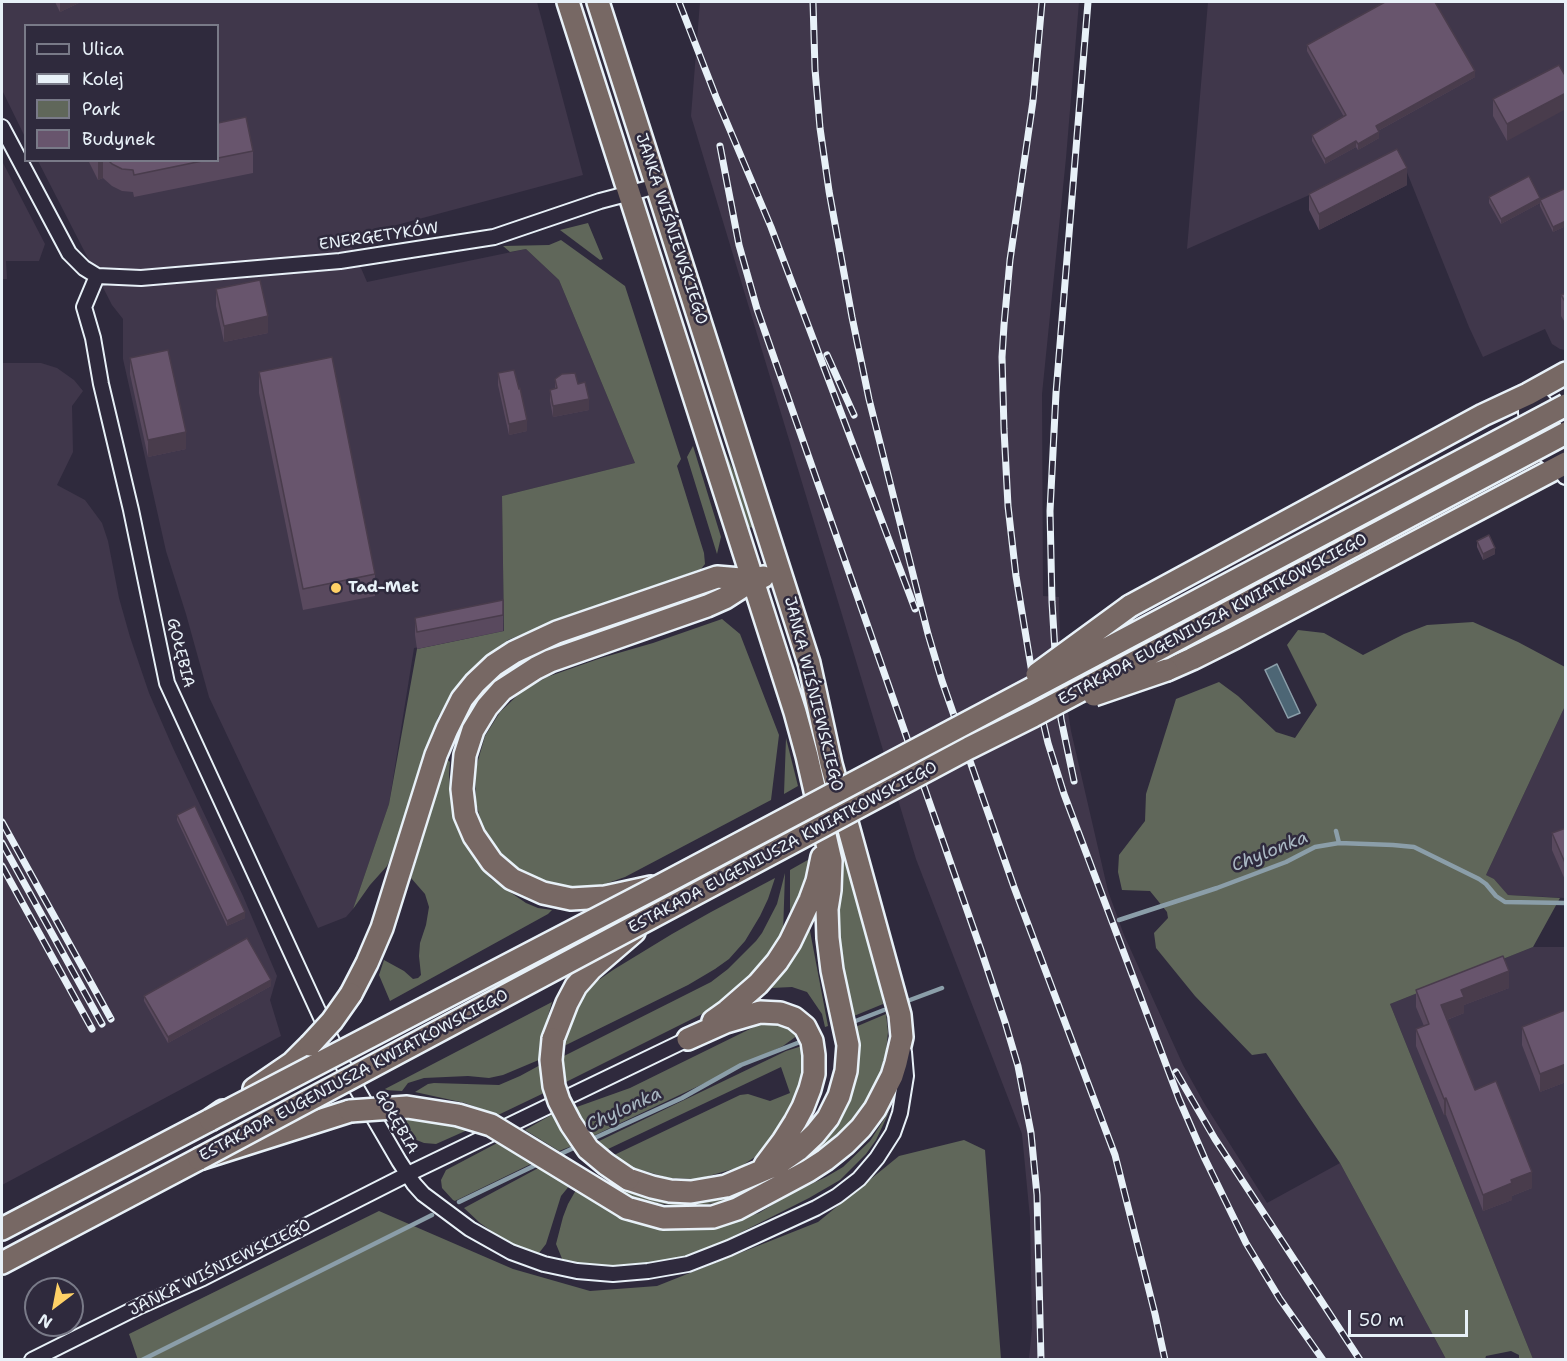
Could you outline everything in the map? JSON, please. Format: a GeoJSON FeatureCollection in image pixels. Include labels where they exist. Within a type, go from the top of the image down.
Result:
{"type":"FeatureCollection","features":[{"type":"Feature","properties":{"kind":"highway","name":"JANKA WIŚNIEWSKIEGO"},"geometry":{"type":"LineString","coordinates":[[568,2],[795,712],[831,861],[828,938],[832,970],[848,1045],[846,1071],[839,1096],[828,1118],[798,1150],[778,1164],[726,1186],[691,1192],[670,1191],[628,1179],[588,1149],[571,1124],[554,1086],[551,1060],[553,1039],[576,986],[591,969],[648,920]]}},
{"type":"Feature","properties":{"kind":"highway","name":"JANKA WIŚNIEWSKIEGO"},"geometry":{"type":"LineString","coordinates":[[598,2],[809,663],[831,764],[900,1016],[902,1038]]}},
{"type":"Feature","properties":{"kind":"highway"},"geometry":{"type":"LineString","coordinates":[[974,720],[1130,606],[1483,415],[1566,373]]}},
{"type":"Feature","properties":{"kind":"highway","name":"ESTAKADA EUGENIUSZA KWIATKOWSKIEGO"},"geometry":{"type":"LineString","coordinates":[[2,1229],[663,884],[1566,405]]}},
{"type":"Feature","properties":{"kind":"highway","name":"ESTAKADA EUGENIUSZA KWIATKOWSKIEGO"},"geometry":{"type":"LineString","coordinates":[[2,1263],[1566,433]]}},
{"type":"Feature","properties":{"kind":"highway"},"geometry":{"type":"LineString","coordinates":[[1033,716],[1151,676],[1192,659],[1447,526],[1564,468]]}},
{"type":"Feature","properties":{"kind":"highway"},"geometry":{"type":"LineString","coordinates":[[663,884],[605,897],[571,899],[543,893],[512,879],[492,861],[474,836],[465,815],[462,789],[465,755],[473,730],[487,707],[502,690],[536,668],[550,661],[707,606],[725,598],[753,580],[780,571]]}},
{"type":"Feature","properties":{"kind":"highway"},"geometry":{"type":"LineString","coordinates":[[210,1120],[292,1063],[322,1033],[351,994],[382,928],[436,755],[462,699],[475,683],[494,665],[514,651],[557,632],[717,577],[753,580]]}},
{"type":"Feature","properties":{"kind":"highway"},"geometry":{"type":"LineString","coordinates":[[688,1039],[727,1011],[758,984],[790,942],[817,881],[823,851],[824,827]]}},
{"type":"Feature","properties":{"kind":"highway"},"geometry":{"type":"LineString","coordinates":[[688,1039],[726,1022],[760,1012],[780,1013],[794,1018],[805,1027],[812,1041],[814,1055],[814,1074],[810,1089],[803,1107],[783,1141],[761,1171]]}},
{"type":"Feature","properties":{"kind":"highway"},"geometry":{"type":"LineString","coordinates":[[199,1159],[350,1111],[407,1107],[458,1115],[491,1125],[627,1208],[663,1218],[713,1217],[737,1209],[808,1170],[845,1144],[875,1109],[897,1063],[902,1038]]}},
{"type":"Feature","properties":{"kind":"main road"},"geometry":{"type":"LineString","coordinates":[[1528,394],[1538,399],[1558,422],[1564,442],[1564,468],[1543,450],[1534,435],[1528,413],[1528,394]]}},
{"type":"Feature","properties":{"kind":"street"},"geometry":{"type":"LineString","coordinates":[[2,127],[69,253],[84,268],[97,276]]}},
{"type":"Feature","properties":{"kind":"street","name":"ENERGETYKÓW"},"geometry":{"type":"LineString","coordinates":[[97,276],[141,278],[340,261],[494,237],[600,201],[657,186]]}},
{"type":"Feature","properties":{"kind":"street","name":"GOŁĘBIA"},"geometry":{"type":"LineString","coordinates":[[97,276],[84,308],[93,338],[101,384],[131,510],[167,683],[343,1065],[408,1174]]}},
{"type":"Feature","properties":{"kind":"street","name":"JANKA WIŚNIEWSKIEGO"},"geometry":{"type":"LineString","coordinates":[[408,1174],[423,1194],[470,1229],[511,1252],[544,1264],[577,1271],[612,1274],[688,1264],[816,1208],[837,1197],[859,1179],[877,1158],[893,1133],[900,1113],[906,1076],[902,1038]]}},
{"type":"Feature","properties":{"kind":"street","name":"JANKA WIŚNIEWSKIEGO"},"geometry":{"type":"LineString","coordinates":[[32,1359],[203,1278],[408,1174],[688,1039]]}},
{"type":"Feature","properties":{"kind":"shaded area"},"geometry":{"type":"Polygon","coordinates":[[[2,2],[537,2],[583,175],[348,238],[367,282],[526,249],[559,280],[635,463],[502,496],[504,632],[414,648],[389,804],[353,909],[346,917],[318,928],[209,697],[166,551],[123,359],[123,319],[112,305],[39,162],[219,162],[219,24],[24,24],[24,135],[2,90],[2,2]]]}},
{"type":"Feature","properties":{"kind":"shaded area"},"geometry":{"type":"Polygon","coordinates":[[[700,2],[1079,2],[1042,394],[1043,596],[1059,597],[1060,642],[1071,731],[1108,891],[1124,935],[1183,1065],[1204,1103],[1267,1203],[1340,1163],[1446,1359],[1029,1359],[1032,1328],[1030,1218],[1022,1134],[916,859],[691,116],[700,2]]]}},
{"type":"Feature","properties":{"kind":"shaded area"},"geometry":{"type":"Polygon","coordinates":[[[1208,2],[1565,2],[1565,350],[1552,344],[1545,329],[1483,357],[1400,155],[1187,249],[1208,2]]]}},
{"type":"Feature","properties":{"kind":"shaded area"},"geometry":{"type":"Polygon","coordinates":[[[2,161],[45,244],[39,261],[6,261],[7,279],[2,279],[2,161]]]}},
{"type":"Feature","properties":{"kind":"shaded area"},"geometry":{"type":"Polygon","coordinates":[[[2,363],[41,363],[57,368],[74,380],[83,391],[72,406],[73,452],[57,485],[85,500],[102,523],[108,541],[119,598],[149,693],[243,896],[277,976],[270,1000],[281,1036],[2,1185],[2,363]]]}},
{"type":"Feature","properties":{"kind":"shaded area"},"geometry":{"type":"Polygon","coordinates":[[[1565,706],[1565,898],[1508,895],[1494,879],[1486,875],[1565,706]]]}},
{"type":"Feature","properties":{"kind":"shaded area"},"geometry":{"type":"Polygon","coordinates":[[[1533,947],[1565,947],[1565,1359],[1533,1359],[1390,1004],[1533,947]]]}},
{"type":"Feature","properties":{"kind":"green space"},"geometry":{"type":"Polygon","coordinates":[[[588,223],[603,259],[600,260],[560,230],[588,223]]]}},
{"type":"Feature","properties":{"kind":"green space"},"geometry":{"type":"Polygon","coordinates":[[[561,240],[625,286],[681,459],[677,466],[704,553],[705,564],[701,569],[508,640],[479,664],[455,691],[438,717],[395,849],[387,866],[353,909],[389,804],[417,649],[504,631],[502,496],[635,463],[559,280],[526,249],[510,252],[503,246],[549,245],[561,240]]]}},
{"type":"Feature","properties":{"kind":"green space"},"geometry":{"type":"Polygon","coordinates":[[[715,428],[756,522],[753,528],[745,526],[715,428]]]}},
{"type":"Feature","properties":{"kind":"green space"},"geometry":{"type":"Polygon","coordinates":[[[693,446],[721,537],[717,554],[687,457],[693,446]]]}},
{"type":"Feature","properties":{"kind":"green space"},"geometry":{"type":"Polygon","coordinates":[[[722,619],[740,634],[779,735],[771,800],[625,877],[583,889],[569,888],[534,878],[520,871],[496,850],[484,832],[476,803],[475,771],[485,736],[500,712],[521,692],[547,677],[722,619]]]}},
{"type":"Feature","properties":{"kind":"green space"},"geometry":{"type":"Polygon","coordinates":[[[1473,622],[1518,642],[1565,667],[1565,706],[1486,875],[1494,879],[1508,895],[1560,898],[1533,947],[1390,1004],[1533,1359],[1519,1359],[1519,1355],[1511,1351],[1486,1356],[1485,1359],[1446,1359],[1340,1163],[1266,1053],[1252,1055],[1195,996],[1156,948],[1154,933],[1168,918],[1167,912],[1150,891],[1122,890],[1118,872],[1119,855],[1145,821],[1146,794],[1176,699],[1219,682],[1238,696],[1276,732],[1295,738],[1317,705],[1287,645],[1298,630],[1324,633],[1363,655],[1427,625],[1473,622]]]}},
{"type":"Feature","properties":{"kind":"green space"},"geometry":{"type":"Polygon","coordinates":[[[786,738],[798,786],[784,794],[786,738]]]}},
{"type":"Feature","properties":{"kind":"green space"},"geometry":{"type":"Polygon","coordinates":[[[447,759],[450,762],[451,801],[466,845],[479,864],[491,879],[526,903],[552,910],[390,1001],[379,975],[384,960],[413,979],[421,975],[420,943],[429,907],[425,894],[411,878],[447,759]]]}},
{"type":"Feature","properties":{"kind":"green space"},"geometry":{"type":"Polygon","coordinates":[[[841,842],[880,979],[883,1004],[849,1018],[840,979],[834,846],[841,842]]]}},
{"type":"Feature","properties":{"kind":"green space"},"geometry":{"type":"Polygon","coordinates":[[[813,857],[813,877],[790,931],[790,870],[813,857]]]}},
{"type":"Feature","properties":{"kind":"green space"},"geometry":{"type":"Polygon","coordinates":[[[785,873],[783,934],[769,956],[747,980],[704,1013],[566,1082],[564,1056],[711,982],[728,969],[762,933],[777,904],[785,873]]]}},
{"type":"Feature","properties":{"kind":"green space"},"geometry":{"type":"Polygon","coordinates":[[[775,878],[760,916],[745,941],[729,959],[688,985],[564,1046],[573,1009],[587,988],[672,934],[775,878]]]}},
{"type":"Feature","properties":{"kind":"green space"},"geometry":{"type":"Polygon","coordinates":[[[808,930],[828,1026],[825,1027],[822,1014],[807,992],[792,987],[771,988],[769,985],[785,968],[808,930]]]}},
{"type":"Feature","properties":{"kind":"green space"},"geometry":{"type":"Polygon","coordinates":[[[552,1002],[541,1041],[541,1059],[503,1075],[489,1078],[468,1076],[424,1078],[408,1083],[402,1091],[383,1090],[552,1002]]]}},
{"type":"Feature","properties":{"kind":"green space"},"geometry":{"type":"Polygon","coordinates":[[[886,1014],[888,1032],[886,1052],[877,1083],[862,1113],[822,1152],[746,1194],[702,1205],[686,1207],[657,1203],[630,1196],[609,1186],[607,1182],[612,1182],[645,1196],[672,1201],[810,1151],[853,1028],[886,1014]]]}},
{"type":"Feature","properties":{"kind":"green space"},"geometry":{"type":"Polygon","coordinates":[[[772,1021],[795,1029],[798,1035],[783,1046],[593,1136],[574,1108],[630,1088],[758,1025],[772,1021]]]}},
{"type":"Feature","properties":{"kind":"green space"},"geometry":{"type":"Polygon","coordinates":[[[802,1046],[806,1055],[807,1067],[797,1107],[764,1151],[740,1167],[695,1179],[669,1178],[631,1167],[612,1156],[740,1095],[748,1094],[770,1101],[790,1093],[781,1067],[606,1150],[597,1142],[786,1051],[802,1046]]]}},
{"type":"Feature","properties":{"kind":"green space"},"geometry":{"type":"Polygon","coordinates":[[[542,1064],[546,1092],[498,1115],[465,1103],[415,1092],[434,1083],[499,1085],[542,1064]]]}},
{"type":"Feature","properties":{"kind":"green space"},"geometry":{"type":"Polygon","coordinates":[[[890,1110],[876,1140],[866,1154],[840,1180],[718,1244],[655,1264],[612,1269],[563,1261],[556,1244],[563,1217],[576,1190],[609,1209],[663,1227],[683,1229],[730,1222],[759,1213],[843,1167],[870,1141],[890,1110]]]}},
{"type":"Feature","properties":{"kind":"green space"},"geometry":{"type":"Polygon","coordinates":[[[396,1114],[472,1128],[436,1144],[424,1143],[409,1137],[397,1126],[392,1118],[396,1114]]]}},
{"type":"Feature","properties":{"kind":"green space"},"geometry":{"type":"Polygon","coordinates":[[[553,1114],[572,1146],[559,1151],[525,1130],[553,1114]]]}},
{"type":"Feature","properties":{"kind":"green space"},"geometry":{"type":"Polygon","coordinates":[[[964,1140],[985,1150],[1001,1359],[138,1360],[129,1334],[379,1211],[513,1269],[590,1291],[657,1286],[818,1222],[899,1156],[964,1140]]]}},
{"type":"Feature","properties":{"kind":"green space"},"geometry":{"type":"Polygon","coordinates":[[[501,1141],[535,1162],[453,1200],[442,1188],[441,1180],[446,1170],[501,1141]]]}},
{"type":"Feature","properties":{"kind":"green space"},"geometry":{"type":"Polygon","coordinates":[[[542,1166],[570,1185],[561,1196],[546,1244],[539,1253],[521,1248],[500,1237],[464,1208],[542,1166]]]}},
{"type":"Feature","properties":{"kind":"water"},"geometry":{"type":"Polygon","coordinates":[[[1277,664],[1300,713],[1288,718],[1265,670],[1277,664]]]}},
{"type":"Feature","properties":{"kind":"building"},"geometry":{"type":"Polygon","coordinates":[[[1385,2],[1435,2],[1475,71],[1376,126],[1379,132],[1358,144],[1356,141],[1325,159],[1312,135],[1346,115],[1307,45],[1385,2]]]}},
{"type":"Feature","properties":{"kind":"building"},"geometry":{"type":"Polygon","coordinates":[[[1559,65],[1566,77],[1566,93],[1507,124],[1493,99],[1559,65]]]}},
{"type":"Feature","properties":{"kind":"building"},"geometry":{"type":"Polygon","coordinates":[[[246,117],[253,151],[219,158],[219,123],[246,117]]]}},
{"type":"Feature","properties":{"kind":"building"},"geometry":{"type":"Polygon","coordinates":[[[1397,149],[1407,168],[1319,214],[1309,194],[1397,149]]]}},
{"type":"Feature","properties":{"kind":"building"},"geometry":{"type":"Polygon","coordinates":[[[110,162],[197,162],[134,175],[133,170],[122,169],[110,162]]]}},
{"type":"Feature","properties":{"kind":"building"},"geometry":{"type":"Polygon","coordinates":[[[1529,176],[1540,198],[1501,219],[1489,197],[1529,176]]]}},
{"type":"Feature","properties":{"kind":"building"},"geometry":{"type":"Polygon","coordinates":[[[1566,188],[1566,221],[1553,227],[1540,200],[1566,188]]]}},
{"type":"Feature","properties":{"kind":"building"},"geometry":{"type":"Polygon","coordinates":[[[260,280],[268,316],[224,326],[216,289],[260,280]]]}},
{"type":"Feature","properties":{"kind":"building"},"geometry":{"type":"Polygon","coordinates":[[[1566,293],[1566,303],[1561,295],[1566,293]]]}},
{"type":"Feature","properties":{"kind":"building"},"geometry":{"type":"Polygon","coordinates":[[[168,350],[186,432],[148,440],[130,358],[168,350]]]}},
{"type":"Feature","properties":{"kind":"building"},"geometry":{"type":"Polygon","coordinates":[[[332,357],[375,574],[303,589],[259,372],[332,357]]]}},
{"type":"Feature","properties":{"kind":"building"},"geometry":{"type":"Polygon","coordinates":[[[514,370],[527,420],[509,424],[498,373],[514,370]]]}},
{"type":"Feature","properties":{"kind":"building"},"geometry":{"type":"Polygon","coordinates":[[[575,373],[578,384],[585,382],[589,399],[553,406],[550,390],[557,388],[555,379],[562,374],[575,373]]]}},
{"type":"Feature","properties":{"kind":"building"},"geometry":{"type":"Polygon","coordinates":[[[1489,535],[1495,548],[1483,554],[1477,541],[1489,535]]]}},
{"type":"Feature","properties":{"kind":"building"},"geometry":{"type":"Polygon","coordinates":[[[503,600],[503,615],[417,632],[415,618],[503,600]]]}},
{"type":"Feature","properties":{"kind":"building"},"geometry":{"type":"Polygon","coordinates":[[[195,806],[245,912],[227,921],[177,815],[195,806]]]}},
{"type":"Feature","properties":{"kind":"building"},"geometry":{"type":"Polygon","coordinates":[[[1566,828],[1566,865],[1552,833],[1566,828]]]}},
{"type":"Feature","properties":{"kind":"building"},"geometry":{"type":"Polygon","coordinates":[[[247,938],[271,980],[168,1037],[144,996],[247,938]]]}},
{"type":"Feature","properties":{"kind":"building"},"geometry":{"type":"Polygon","coordinates":[[[1503,956],[1509,971],[1461,990],[1464,997],[1441,1005],[1475,1090],[1496,1081],[1532,1172],[1483,1195],[1446,1098],[1444,1099],[1416,1029],[1429,1024],[1416,990],[1503,956]]]}},
{"type":"Feature","properties":{"kind":"building"},"geometry":{"type":"Polygon","coordinates":[[[1565,1010],[1566,1064],[1540,1074],[1522,1027],[1565,1010]]]}},
{"type":"Feature","properties":{"kind":"waterway"},"geometry":{"type":"LineString","coordinates":[[1336,831],[1339,843]]}},
{"type":"Feature","properties":{"kind":"waterway","name":"Chylonka"},"geometry":{"type":"LineString","coordinates":[[1119,920],[1217,888],[1286,862],[1315,847],[1339,843],[1414,847],[1479,879],[1505,902],[1566,903]]}},
{"type":"Feature","properties":{"kind":"waterway","name":"Chylonka"},"geometry":{"type":"LineString","coordinates":[[910,1000],[942,988]]}},
{"type":"Feature","properties":{"kind":"waterway","name":"Chylonka"},"geometry":{"type":"LineString","coordinates":[[853,1022],[884,1010]]}},
{"type":"Feature","properties":{"kind":"waterway","name":"Chylonka"},"geometry":{"type":"LineString","coordinates":[[588,1141],[682,1098],[741,1065],[800,1042]]}},
{"type":"Feature","properties":{"kind":"waterway","name":"Chylonka"},"geometry":{"type":"LineString","coordinates":[[556,1156],[578,1146]]}},
{"type":"Feature","properties":{"kind":"waterway","name":"Chylonka"},"geometry":{"type":"LineString","coordinates":[[459,1202],[540,1163]]}},
{"type":"Feature","properties":{"kind":"waterway","name":"Chylonka"},"geometry":{"type":"LineString","coordinates":[[142,1360],[432,1215]]}},
{"type":"Feature","properties":{"kind":"railway"},"geometry":{"type":"LineString","coordinates":[[679,2],[771,227],[915,609]]}},
{"type":"Feature","properties":{"kind":"railway"},"geometry":{"type":"LineString","coordinates":[[813,2],[815,69],[829,191],[869,399],[928,634],[942,681],[1014,887],[1115,1155],[1165,1360]]}},
{"type":"Feature","properties":{"kind":"railway"},"geometry":{"type":"LineString","coordinates":[[1042,2],[1033,101],[1010,260],[1002,357],[1008,506],[1016,576],[1033,679],[1048,743],[1064,794],[1179,1099],[1246,1243],[1280,1299],[1323,1360]]}},
{"type":"Feature","properties":{"kind":"railway"},"geometry":{"type":"LineString","coordinates":[[1074,781],[1061,719],[1056,668],[1050,511],[1056,393],[1088,2]]}},
{"type":"Feature","properties":{"kind":"railway"},"geometry":{"type":"LineString","coordinates":[[720,146],[739,245],[757,309],[981,950],[1018,1066],[1031,1133],[1037,1195],[1041,1360]]}},
{"type":"Feature","properties":{"kind":"railway"},"geometry":{"type":"LineString","coordinates":[[827,355],[854,415]]}},
{"type":"Feature","properties":{"kind":"railway"},"geometry":{"type":"LineString","coordinates":[[2,822],[111,1019]]}},
{"type":"Feature","properties":{"kind":"railway"},"geometry":{"type":"LineString","coordinates":[[2,843],[102,1024]]}},
{"type":"Feature","properties":{"kind":"railway"},"geometry":{"type":"LineString","coordinates":[[2,866],[92,1029]]}},
{"type":"Feature","properties":{"kind":"railway"},"geometry":{"type":"LineString","coordinates":[[1176,1072],[1215,1139],[1360,1360]]}},
{"type":"Feature","properties":{"kind":"place","name":"Tad-Met"},"geometry":{"type":"Point","coordinates":[336,588]}}]}
